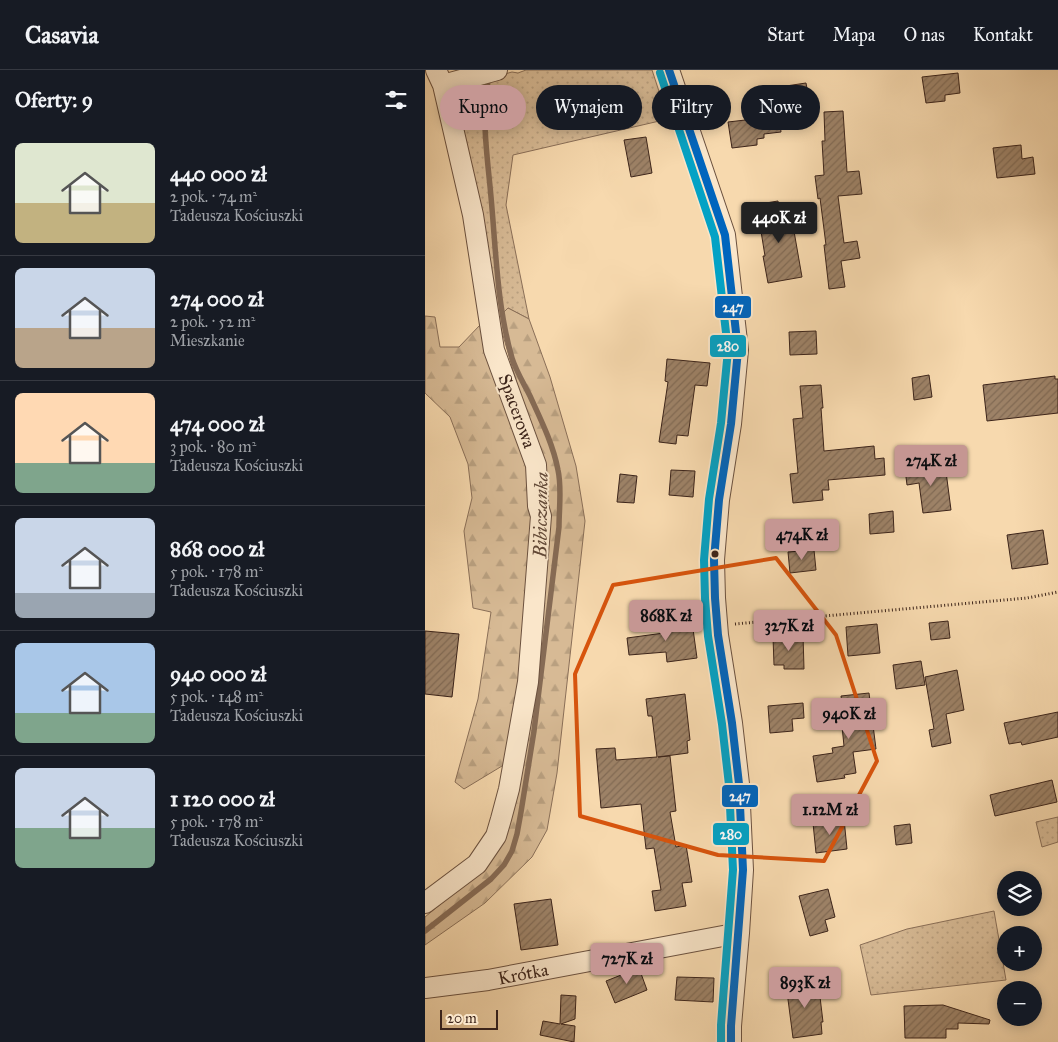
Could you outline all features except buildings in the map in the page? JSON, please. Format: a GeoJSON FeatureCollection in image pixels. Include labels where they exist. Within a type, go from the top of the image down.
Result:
{"type":"FeatureCollection","features":[{"type":"Feature","properties":{"kind":"street"},"geometry":{"type":"LineString","coordinates":[[669,70],[725,235],[738,350],[731,424],[719,500],[715,546],[717,625],[732,723],[739,792],[743,870],[731,1019],[731,1042]]}},
{"type":"Feature","properties":{"kind":"street"},"geometry":{"type":"LineString","coordinates":[[440,78],[491,72]]}},
{"type":"Feature","properties":{"kind":"street","name":"Spacerowa"},"geometry":{"type":"LineString","coordinates":[[425,904],[477,864],[496,836],[509,789],[528,682],[541,516],[538,506],[536,465],[494,350],[473,215],[440,78]]}},
{"type":"Feature","properties":{"kind":"street","name":"Krótka"},"geometry":{"type":"LineString","coordinates":[[425,988],[488,980],[739,933]]}},
{"type":"Feature","properties":{"kind":"path"},"geometry":{"type":"LineString","coordinates":[[717,625],[1027,598],[1058,592]]}},
{"type":"Feature","properties":{"kind":"highlighted area"},"geometry":{"type":"Polygon","coordinates":[[[776,558],[836,635],[877,761],[824,861],[718,855],[580,816],[575,674],[613,585],[776,558]]]}},
{"type":"Feature","properties":{"kind":"green space"},"geometry":{"type":"Polygon","coordinates":[[[526,70],[652,70],[657,85],[652,85],[652,123],[642,125],[642,85],[536,85],[536,130],[621,130],[513,155],[506,205],[529,319],[508,308],[498,318],[459,130],[526,130],[526,85],[475,85],[486,79],[512,72],[518,73],[526,70]]]}},
{"type":"Feature","properties":{"kind":"green space"},"geometry":{"type":"Polygon","coordinates":[[[508,308],[529,319],[550,377],[576,466],[585,521],[557,773],[547,830],[532,857],[485,903],[425,945],[425,917],[488,865],[547,520],[547,479],[535,446],[498,318],[508,308]]]}},
{"type":"Feature","properties":{"kind":"green space"},"geometry":{"type":"Polygon","coordinates":[[[425,316],[435,317],[440,347],[459,347],[480,325],[527,466],[536,523],[520,675],[507,763],[464,789],[455,782],[478,699],[491,612],[473,608],[464,531],[472,498],[468,464],[450,417],[425,393],[425,316]]]}},
{"type":"Feature","properties":{"kind":"green space"},"geometry":{"type":"Polygon","coordinates":[[[1058,817],[1058,842],[1042,847],[1036,822],[1058,817]]]}},
{"type":"Feature","properties":{"kind":"green space"},"geometry":{"type":"Polygon","coordinates":[[[994,911],[997,928],[997,971],[1004,971],[1006,980],[871,995],[860,945],[907,929],[994,911]]]}},
{"type":"Feature","properties":{"kind":"waterway","name":"Bibiczanka"},"geometry":{"type":"LineString","coordinates":[[425,931],[491,879],[504,865],[512,851],[517,834],[534,731],[559,527],[560,484],[556,460],[550,441],[514,363],[503,319],[485,137],[485,106],[489,77]]}},
{"type":"Feature","properties":{"kind":"transit line","name":"247"},"geometry":{"type":"LineString","coordinates":[[669,70],[725,235],[738,350],[731,424],[719,500],[714,560],[718,635],[732,723],[739,784],[743,870],[731,1042]]}},
{"type":"Feature","properties":{"kind":"transit line","name":"280"},"geometry":{"type":"LineString","coordinates":[[660,73],[715,237],[728,350],[721,423],[709,499],[704,560],[708,636],[722,724],[729,785],[733,870],[721,1042]]}}]}
